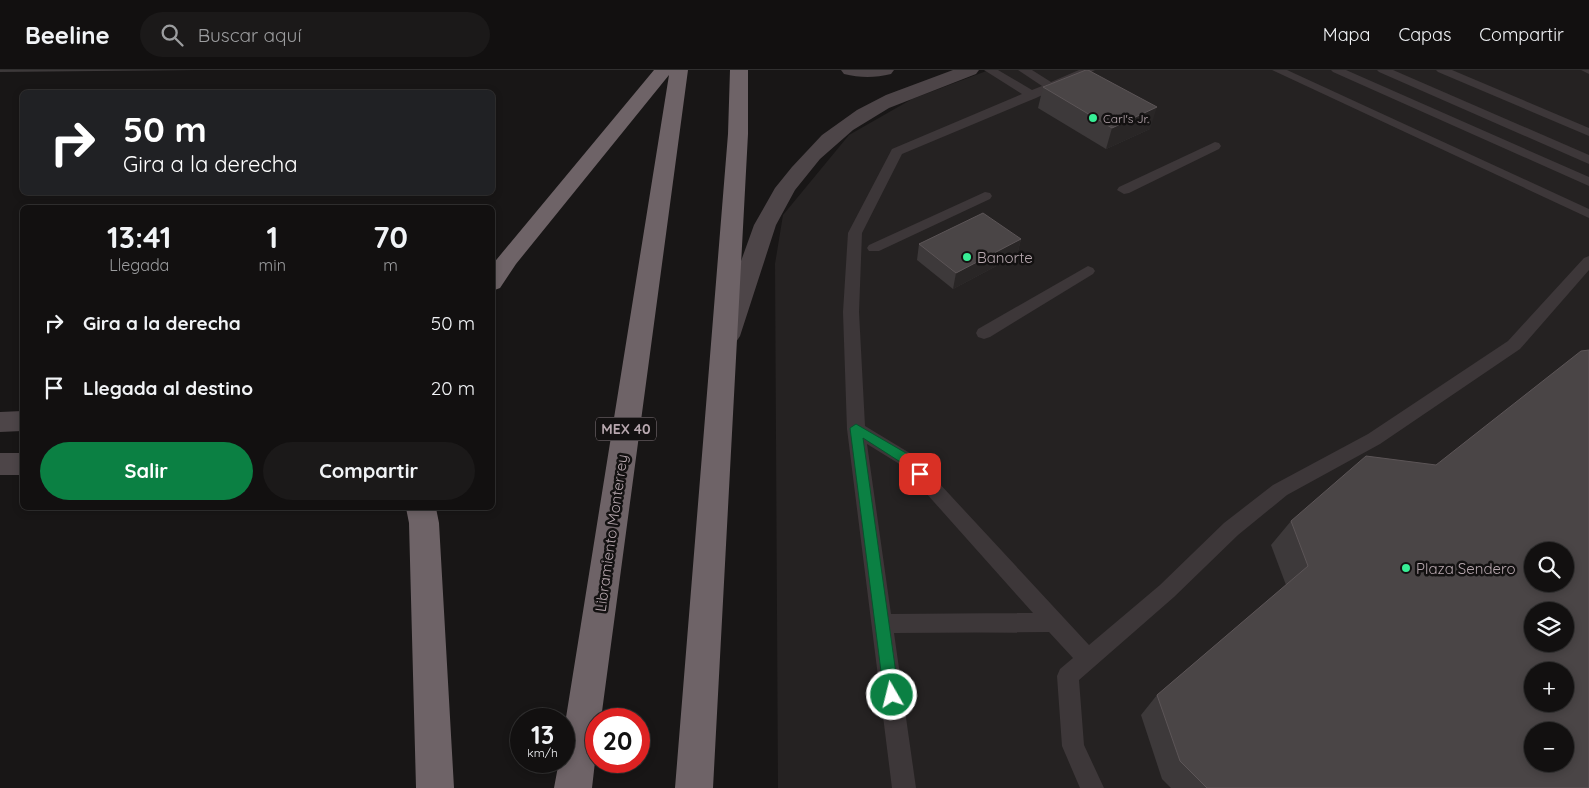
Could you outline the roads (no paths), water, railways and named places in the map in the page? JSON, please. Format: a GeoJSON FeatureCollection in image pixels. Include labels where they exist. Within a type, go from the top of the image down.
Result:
{"type":"FeatureCollection","features":[{"type":"Feature","properties":{"kind":"highway"},"geometry":{"type":"LineString","coordinates":[[495,278],[508,259],[664,70]]}},
{"type":"Feature","properties":{"kind":"highway","name":"Libramiento Monterrey"},"geometry":{"type":"LineString","coordinates":[[573,788],[679,70]]}},
{"type":"Feature","properties":{"kind":"highway"},"geometry":{"type":"LineString","coordinates":[[694,788],[738,134],[739,70]]}},
{"type":"Feature","properties":{"kind":"highway"},"geometry":{"type":"LineString","coordinates":[[421,510],[424,523],[435,788]]}},
{"type":"Feature","properties":{"kind":"street"},"geometry":{"type":"LineString","coordinates":[[850,70],[873,72],[885,70]]}},
{"type":"Feature","properties":{"kind":"street"},"geometry":{"type":"LineString","coordinates":[[723,350],[765,225],[785,189],[802,168],[837,133],[861,116],[913,91],[970,70]]}},
{"type":"Feature","properties":{"kind":"street"},"geometry":{"type":"LineString","coordinates":[[0,422],[20,421]]}},
{"type":"Feature","properties":{"kind":"street"},"geometry":{"type":"LineString","coordinates":[[0,464],[20,464]]}},
{"type":"Feature","properties":{"kind":"lane"},"geometry":{"type":"LineString","coordinates":[[990,70],[1032,95]]}},
{"type":"Feature","properties":{"kind":"lane"},"geometry":{"type":"LineString","coordinates":[[1024,70],[1050,86]]}},
{"type":"Feature","properties":{"kind":"lane"},"geometry":{"type":"LineString","coordinates":[[904,788],[856,428],[851,312],[855,233],[897,152],[1088,70]]}},
{"type":"Feature","properties":{"kind":"lane"},"geometry":{"type":"LineString","coordinates":[[1278,70],[1589,214]]}},
{"type":"Feature","properties":{"kind":"lane"},"geometry":{"type":"LineString","coordinates":[[1338,70],[1589,182]]}},
{"type":"Feature","properties":{"kind":"lane"},"geometry":{"type":"LineString","coordinates":[[1383,70],[1589,160]]}},
{"type":"Feature","properties":{"kind":"lane"},"geometry":{"type":"LineString","coordinates":[[1442,70],[1589,132]]}},
{"type":"Feature","properties":{"kind":"lane"},"geometry":{"type":"LineString","coordinates":[[1442,116],[1461,104]]}},
{"type":"Feature","properties":{"kind":"lane"},"geometry":{"type":"LineString","coordinates":[[1124,190],[1215,146]]}},
{"type":"Feature","properties":{"kind":"lane"},"geometry":{"type":"LineString","coordinates":[[874,248],[985,196]]}},
{"type":"Feature","properties":{"kind":"lane"},"geometry":{"type":"LineString","coordinates":[[1092,788],[1074,746],[1068,676],[1167,591],[1231,529],[1280,490],[1374,439],[1514,345],[1589,261]]}},
{"type":"Feature","properties":{"kind":"lane"},"geometry":{"type":"LineString","coordinates":[[984,333],[1088,271]]}},
{"type":"Feature","properties":{"kind":"lane"},"geometry":{"type":"LineString","coordinates":[[856,428],[907,460],[1088,659]]}},
{"type":"Feature","properties":{"kind":"lane"},"geometry":{"type":"LineString","coordinates":[[882,624],[1054,622]]}},
{"type":"Feature","properties":{"kind":"place","name":"Carl's Jr."},"geometry":{"type":"Point","coordinates":[1093,118]}},
{"type":"Feature","properties":{"kind":"place","name":"Banorte"},"geometry":{"type":"Point","coordinates":[967,257]}},
{"type":"Feature","properties":{"kind":"place","name":"Plaza Sendero"},"geometry":{"type":"Point","coordinates":[1406,568]}}]}
